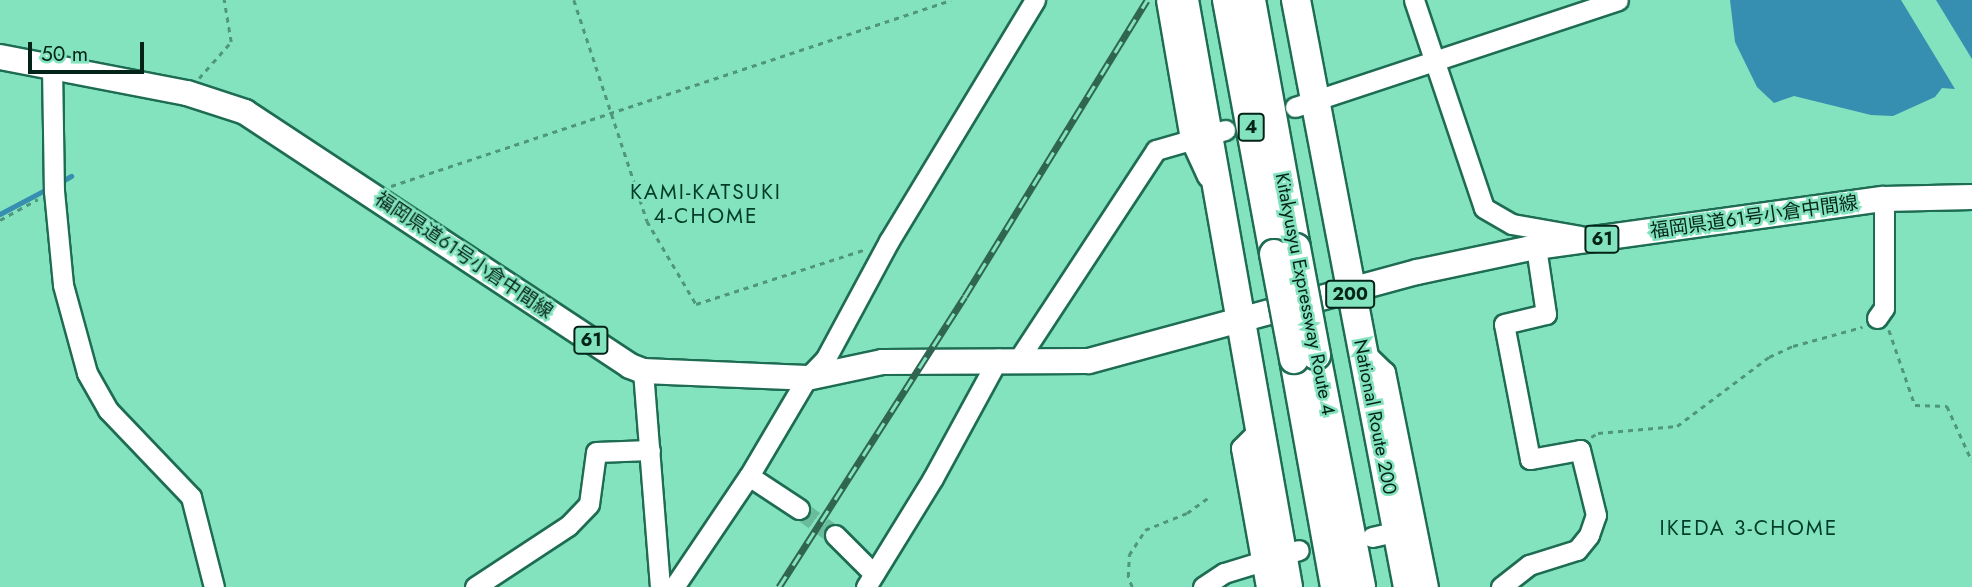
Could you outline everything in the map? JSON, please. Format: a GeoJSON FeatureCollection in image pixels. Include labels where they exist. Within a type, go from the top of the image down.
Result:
{"type":"FeatureCollection","features":[{"type":"Feature","properties":{"kind":"highway","name":"Kitakyusyu Expressway Route 4"},"geometry":{"type":"LineString","coordinates":[[1227,0],[1285,251],[1354,583]]}},
{"type":"Feature","properties":{"kind":"highway","name":"Kitakyusyu Expressway Route 4"},"geometry":{"type":"LineString","coordinates":[[1251,0],[1285,251]]}},
{"type":"Feature","properties":{"kind":"highway"},"geometry":{"type":"LineString","coordinates":[[1169,2],[1208,135],[1287,587]]}},
{"type":"Feature","properties":{"kind":"highway","name":"National Route 200"},"geometry":{"type":"LineString","coordinates":[[1302,8],[1304,104],[1362,350],[1396,532],[1415,586]]}},
{"type":"Feature","properties":{"kind":"main road","name":"福岡県道61号小倉中間線"},"geometry":{"type":"LineString","coordinates":[[0,57],[187,93],[245,111],[630,366],[643,371],[807,378],[883,362],[1089,360],[1349,290],[1536,247],[1884,199],[1972,197]]}},
{"type":"Feature","properties":{"kind":"street"},"geometry":{"type":"LineString","coordinates":[[674,587],[748,476],[807,378],[825,358],[890,241],[1035,0]]}},
{"type":"Feature","properties":{"kind":"street"},"geometry":{"type":"LineString","coordinates":[[1414,0],[1484,208],[1512,224],[1598,239]]}},
{"type":"Feature","properties":{"kind":"street"},"geometry":{"type":"LineString","coordinates":[[1304,104],[1618,0]]}},
{"type":"Feature","properties":{"kind":"street"},"geometry":{"type":"LineString","coordinates":[[52,66],[54,191],[63,285],[87,373],[108,410],[191,497],[214,587]]}},
{"type":"Feature","properties":{"kind":"street"},"geometry":{"type":"LineString","coordinates":[[835,535],[870,580],[1008,359],[1156,150],[1208,135]]}},
{"type":"Feature","properties":{"kind":"street"},"geometry":{"type":"LineString","coordinates":[[1877,318],[1884,308],[1884,199]]}},
{"type":"Feature","properties":{"kind":"street"},"geometry":{"type":"LineString","coordinates":[[1501,587],[1529,565],[1577,550],[1589,535],[1596,515],[1580,450],[1530,459],[1504,324],[1546,314],[1536,247]]}},
{"type":"Feature","properties":{"kind":"street"},"geometry":{"type":"LineString","coordinates":[[643,371],[660,587]]}},
{"type":"Feature","properties":{"kind":"street"},"geometry":{"type":"LineString","coordinates":[[475,587],[568,526],[589,504],[596,453],[650,450]]}},
{"type":"Feature","properties":{"kind":"street"},"geometry":{"type":"LineString","coordinates":[[748,476],[799,509]]}},
{"type":"Feature","properties":{"kind":"street"},"geometry":{"type":"LineString","coordinates":[[1203,587],[1224,573],[1281,556]]}},
{"type":"Feature","properties":{"kind":"street"},"geometry":{"type":"LineString","coordinates":[[1266,587],[1281,556]]}},
{"type":"Feature","properties":{"kind":"path"},"geometry":{"type":"LineString","coordinates":[[187,93],[231,42],[224,0]]}},
{"type":"Feature","properties":{"kind":"path"},"geometry":{"type":"LineString","coordinates":[[574,0],[647,221],[696,304],[890,241]]}},
{"type":"Feature","properties":{"kind":"path"},"geometry":{"type":"LineString","coordinates":[[371,192],[951,0]]}},
{"type":"Feature","properties":{"kind":"path"},"geometry":{"type":"LineString","coordinates":[[0,220],[54,191]]}},
{"type":"Feature","properties":{"kind":"path"},"geometry":{"type":"LineString","coordinates":[[1580,450],[1586,440],[1598,433],[1677,426],[1769,357],[1833,334],[1858,330],[1877,318],[1889,329],[1915,405],[1947,406],[1972,461]]}},
{"type":"Feature","properties":{"kind":"path"},"geometry":{"type":"LineString","coordinates":[[1132,587],[1128,577],[1129,555],[1145,530],[1187,513],[1208,498]]}},
{"type":"Feature","properties":{"kind":"water"},"geometry":{"type":"Polygon","coordinates":[[[1730,0],[1901,0],[1955,89],[1942,88],[1935,97],[1893,116],[1871,115],[1794,96],[1774,103],[1757,87],[1735,42],[1730,0]]]}},
{"type":"Feature","properties":{"kind":"water"},"geometry":{"type":"Polygon","coordinates":[[[1936,0],[1972,0],[1972,59],[1936,0]]]}},
{"type":"Feature","properties":{"kind":"waterway"},"geometry":{"type":"LineString","coordinates":[[59,183],[71,176]]}},
{"type":"Feature","properties":{"kind":"waterway"},"geometry":{"type":"LineString","coordinates":[[0,214],[49,188]]}},
{"type":"Feature","properties":{"kind":"tunnel"},"geometry":{"type":"LineString","coordinates":[[799,509],[835,535]]}},
{"type":"Feature","properties":{"kind":"railway"},"geometry":{"type":"LineString","coordinates":[[779,587],[965,296],[1147,0]]}},
{"type":"Feature","properties":{"kind":"district","name":"KAMI-KATSUKI 4-CHOME"},"geometry":{"type":"Point","coordinates":[706,204]}},
{"type":"Feature","properties":{"kind":"district","name":"IKEDA 3-CHOME"},"geometry":{"type":"Point","coordinates":[1749,528]}}]}
